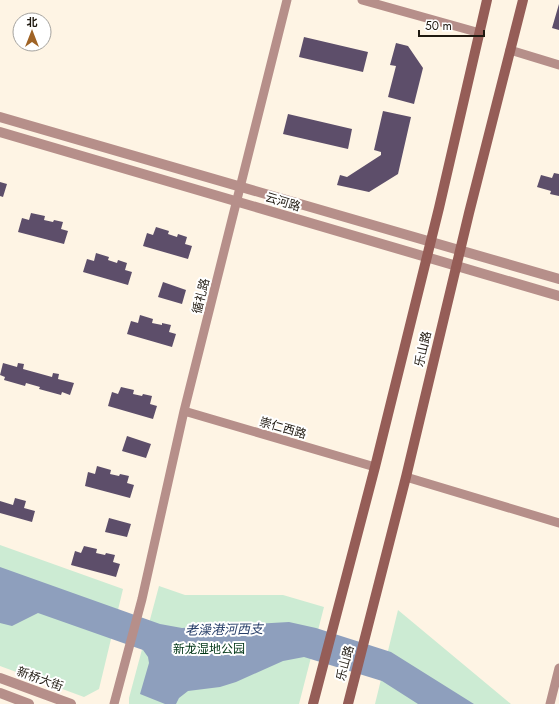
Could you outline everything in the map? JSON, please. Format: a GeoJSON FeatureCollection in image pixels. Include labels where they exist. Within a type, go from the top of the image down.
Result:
{"type":"FeatureCollection","features":[{"type":"Feature","properties":{"kind":"main road","name":"乐山路"},"geometry":{"type":"LineString","coordinates":[[313,704],[375,467],[487,0]]}},
{"type":"Feature","properties":{"kind":"main road","name":"乐山路"},"geometry":{"type":"LineString","coordinates":[[348,704],[406,477],[460,250],[523,0]]}},
{"type":"Feature","properties":{"kind":"street","name":"循礼路"},"geometry":{"type":"LineString","coordinates":[[114,704],[142,599],[184,411],[287,0]]}},
{"type":"Feature","properties":{"kind":"street"},"geometry":{"type":"LineString","coordinates":[[362,0],[480,33]]}},
{"type":"Feature","properties":{"kind":"street"},"geometry":{"type":"LineString","coordinates":[[510,50],[559,65]]}},
{"type":"Feature","properties":{"kind":"street","name":"云河路"},"geometry":{"type":"LineString","coordinates":[[0,117],[559,279]]}},
{"type":"Feature","properties":{"kind":"street","name":"云河路"},"geometry":{"type":"LineString","coordinates":[[0,132],[559,296]]}},
{"type":"Feature","properties":{"kind":"street","name":"崇仁西路"},"geometry":{"type":"LineString","coordinates":[[184,411],[375,467]]}},
{"type":"Feature","properties":{"kind":"street"},"geometry":{"type":"LineString","coordinates":[[406,477],[559,523]]}},
{"type":"Feature","properties":{"kind":"street"},"geometry":{"type":"LineString","coordinates":[[550,704],[559,668]]}},
{"type":"Feature","properties":{"kind":"street","name":"新桥大街"},"geometry":{"type":"LineString","coordinates":[[0,678],[71,704]]}},
{"type":"Feature","properties":{"kind":"street"},"geometry":{"type":"LineString","coordinates":[[0,694],[29,704]]}},
{"type":"Feature","properties":{"kind":"green space"},"geometry":{"type":"Polygon","coordinates":[[[0,545],[123,589],[99,689],[84,697],[0,666],[0,545]]]}},
{"type":"Feature","properties":{"kind":"green space","name":"新龙湿地公园"},"geometry":{"type":"Polygon","coordinates":[[[159,586],[185,595],[283,595],[324,607],[299,704],[129,704],[129,698],[159,586]]]}},
{"type":"Feature","properties":{"kind":"green space"},"geometry":{"type":"Polygon","coordinates":[[[398,610],[511,704],[375,704],[398,610]]]}},
{"type":"Feature","properties":{"kind":"water","name":"老澡港河西支"},"geometry":{"type":"Polygon","coordinates":[[[0,567],[160,624],[182,628],[289,622],[316,628],[391,652],[474,704],[418,704],[382,681],[304,657],[283,661],[236,682],[220,687],[188,691],[179,698],[176,704],[165,704],[140,694],[149,663],[148,657],[143,650],[38,613],[12,626],[0,623],[0,567]]]}},
{"type":"Feature","properties":{"kind":"building"},"geometry":{"type":"Polygon","coordinates":[[[559,4],[559,30],[552,28],[559,4]]]}},
{"type":"Feature","properties":{"kind":"building"},"geometry":{"type":"Polygon","coordinates":[[[304,37],[368,52],[363,72],[299,57],[304,37]]]}},
{"type":"Feature","properties":{"kind":"building"},"geometry":{"type":"Polygon","coordinates":[[[396,43],[408,46],[423,68],[414,104],[388,97],[396,66],[390,65],[396,43]]]}},
{"type":"Feature","properties":{"kind":"building"},"geometry":{"type":"Polygon","coordinates":[[[383,111],[411,117],[398,174],[369,192],[337,185],[340,175],[347,177],[381,155],[381,152],[374,150],[383,111]]]}},
{"type":"Feature","properties":{"kind":"building"},"geometry":{"type":"Polygon","coordinates":[[[288,114],[352,129],[348,149],[283,134],[288,114]]]}},
{"type":"Feature","properties":{"kind":"building"},"geometry":{"type":"Polygon","coordinates":[[[554,173],[559,174],[559,196],[550,194],[551,191],[537,187],[541,175],[552,178],[554,173]]]}},
{"type":"Feature","properties":{"kind":"building"},"geometry":{"type":"Polygon","coordinates":[[[0,182],[7,184],[3,197],[0,196],[0,182]]]}},
{"type":"Feature","properties":{"kind":"building"},"geometry":{"type":"Polygon","coordinates":[[[31,213],[45,216],[44,220],[63,222],[61,229],[68,231],[64,244],[18,232],[22,218],[29,220],[31,213]]]}},
{"type":"Feature","properties":{"kind":"building"},"geometry":{"type":"Polygon","coordinates":[[[156,227],[169,231],[168,234],[177,237],[178,234],[187,237],[185,244],[192,246],[188,259],[143,246],[147,233],[153,235],[156,227]]]}},
{"type":"Feature","properties":{"kind":"building"},"geometry":{"type":"Polygon","coordinates":[[[96,253],[109,257],[108,260],[117,263],[118,260],[127,263],[125,270],[132,272],[128,285],[83,272],[87,259],[94,261],[96,253]]]}},
{"type":"Feature","properties":{"kind":"building"},"geometry":{"type":"Polygon","coordinates":[[[163,282],[186,290],[182,304],[158,297],[163,282]]]}},
{"type":"Feature","properties":{"kind":"building"},"geometry":{"type":"Polygon","coordinates":[[[140,315],[153,319],[152,323],[171,325],[169,332],[176,334],[172,347],[127,334],[131,321],[138,323],[140,315]]]}},
{"type":"Feature","properties":{"kind":"building"},"geometry":{"type":"Polygon","coordinates":[[[3,363],[17,367],[18,363],[24,364],[23,369],[52,377],[53,373],[59,374],[58,379],[74,383],[70,395],[62,392],[61,395],[39,389],[40,387],[26,383],[25,386],[4,380],[5,377],[0,375],[3,363]]]}},
{"type":"Feature","properties":{"kind":"building"},"geometry":{"type":"Polygon","coordinates":[[[121,387],[134,390],[133,394],[152,396],[150,404],[157,406],[153,419],[108,406],[112,392],[118,394],[121,387]]]}},
{"type":"Feature","properties":{"kind":"building"},"geometry":{"type":"Polygon","coordinates":[[[127,436],[151,444],[146,458],[122,451],[127,436]]]}},
{"type":"Feature","properties":{"kind":"building"},"geometry":{"type":"Polygon","coordinates":[[[97,466],[111,470],[110,474],[129,476],[127,483],[134,485],[130,498],[85,486],[88,472],[95,474],[97,466]]]}},
{"type":"Feature","properties":{"kind":"building"},"geometry":{"type":"Polygon","coordinates":[[[15,498],[26,501],[24,508],[35,511],[32,522],[0,513],[0,501],[13,505],[15,498]]]}},
{"type":"Feature","properties":{"kind":"building"},"geometry":{"type":"Polygon","coordinates":[[[109,518],[131,524],[127,537],[105,532],[109,518]]]}},
{"type":"Feature","properties":{"kind":"building"},"geometry":{"type":"Polygon","coordinates":[[[84,546],[97,549],[96,553],[115,555],[113,562],[120,564],[116,577],[71,565],[75,551],[81,553],[84,546]]]}}]}
